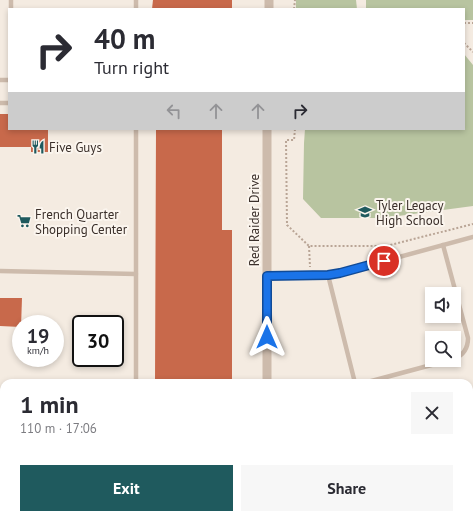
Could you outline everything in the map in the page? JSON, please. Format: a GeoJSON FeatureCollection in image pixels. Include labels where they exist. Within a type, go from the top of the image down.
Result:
{"type":"FeatureCollection","features":[{"type":"Feature","properties":{"kind":"street","name":"Red Raider Drive"},"geometry":{"type":"LineString","coordinates":[[267,379],[268,130]]}},
{"type":"Feature","properties":{"kind":"lane"},"geometry":{"type":"LineString","coordinates":[[136,130],[136,379]]}},
{"type":"Feature","properties":{"kind":"lane"},"geometry":{"type":"LineString","coordinates":[[267,276],[328,275],[340,273],[473,237]]}},
{"type":"Feature","properties":{"kind":"lane"},"geometry":{"type":"LineString","coordinates":[[443,245],[468,338],[467,348],[461,355]]}},
{"type":"Feature","properties":{"kind":"lane"},"geometry":{"type":"LineString","coordinates":[[0,271],[136,274]]}},
{"type":"Feature","properties":{"kind":"lane"},"geometry":{"type":"LineString","coordinates":[[328,275],[355,379]]}},
{"type":"Feature","properties":{"kind":"lane"},"geometry":{"type":"LineString","coordinates":[[379,379],[425,367]]}},
{"type":"Feature","properties":{"kind":"path"},"geometry":{"type":"LineString","coordinates":[[465,44],[473,52]]}},
{"type":"Feature","properties":{"kind":"path"},"geometry":{"type":"LineString","coordinates":[[295,130],[294,140],[286,140],[287,225],[309,246],[310,267]]}},
{"type":"Feature","properties":{"kind":"path"},"geometry":{"type":"LineString","coordinates":[[309,246],[386,246],[473,224]]}},
{"type":"Feature","properties":{"kind":"green space"},"geometry":{"type":"Polygon","coordinates":[[[296,0],[356,0],[357,8],[296,8],[296,0]]]}},
{"type":"Feature","properties":{"kind":"green space"},"geometry":{"type":"Polygon","coordinates":[[[366,0],[473,0],[473,20],[465,20],[465,8],[366,8],[366,0]]]}},
{"type":"Feature","properties":{"kind":"green space"},"geometry":{"type":"Polygon","coordinates":[[[465,55],[473,65],[473,206],[383,218],[321,218],[303,199],[305,130],[465,130],[465,55]]]}},
{"type":"Feature","properties":{"kind":"building"},"geometry":{"type":"Polygon","coordinates":[[[153,0],[232,0],[232,8],[152,8],[153,0]]]}},
{"type":"Feature","properties":{"kind":"building"},"geometry":{"type":"Polygon","coordinates":[[[0,114],[8,114],[8,130],[48,130],[48,152],[31,152],[31,147],[0,147],[0,114]]]}},
{"type":"Feature","properties":{"kind":"building"},"geometry":{"type":"Polygon","coordinates":[[[156,130],[222,130],[222,230],[232,230],[232,379],[155,379],[156,130]]]}},
{"type":"Feature","properties":{"kind":"building"},"geometry":{"type":"Polygon","coordinates":[[[0,298],[22,298],[21,315],[12,315],[12,327],[0,326],[0,298]]]}},
{"type":"Feature","properties":{"kind":"place","name":"Five Guys"},"geometry":{"type":"Point","coordinates":[38,147]}},
{"type":"Feature","properties":{"kind":"place","name":"Tyler Legacy High School"},"geometry":{"type":"Point","coordinates":[365,212]}},
{"type":"Feature","properties":{"kind":"place","name":"French Quarter Shopping Center"},"geometry":{"type":"Point","coordinates":[24,221]}},
{"type":"Feature","properties":{"kind":"route"},"geometry":{"type":"LineString","coordinates":[[267,337],[267,276],[328,275],[384,261]]}}]}
